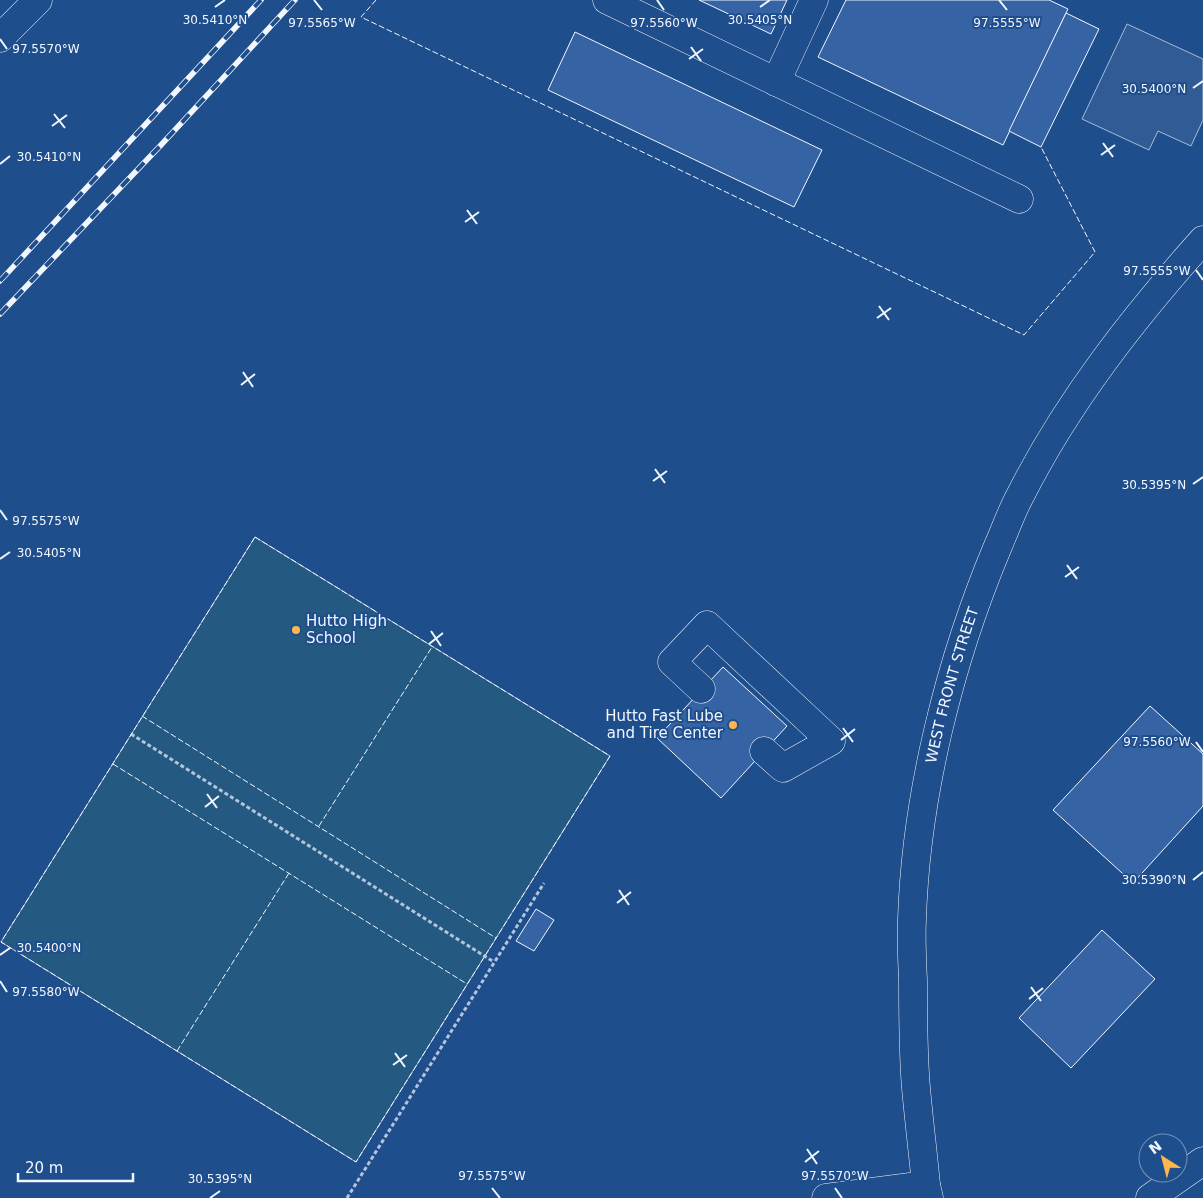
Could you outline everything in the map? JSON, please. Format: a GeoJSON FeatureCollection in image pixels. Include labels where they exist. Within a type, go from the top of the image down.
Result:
{"type":"FeatureCollection","features":[{"type":"Feature","properties":{"kind":"main road"},"geometry":{"type":"LineString","coordinates":[[0,38],[38,0]]}},
{"type":"Feature","properties":{"kind":"main road"},"geometry":{"type":"LineString","coordinates":[[607,0],[1019,199]]}},
{"type":"Feature","properties":{"kind":"main road"},"geometry":{"type":"LineString","coordinates":[[776,82],[814,0]]}},
{"type":"Feature","properties":{"kind":"main road","name":"WEST FRONT STREET"},"geometry":{"type":"LineString","coordinates":[[928,1192],[916,1086],[912,921],[919,840],[931,765],[952,674],[983,583],[1020,495],[1037,465],[1059,427],[1110,351],[1171,275],[1203,240]]}},
{"type":"Feature","properties":{"kind":"main road"},"geometry":{"type":"LineString","coordinates":[[702,689],[672,662],[707,625],[831,741],[783,768],[764,751]]}},
{"type":"Feature","properties":{"kind":"main road"},"geometry":{"type":"LineString","coordinates":[[1150,1198],[1203,1161]]}},
{"type":"Feature","properties":{"kind":"main road"},"geometry":{"type":"LineString","coordinates":[[826,1198],[928,1192]]}},
{"type":"Feature","properties":{"kind":"path"},"geometry":{"type":"LineString","coordinates":[[131,734],[494,962]]}},
{"type":"Feature","properties":{"kind":"path"},"geometry":{"type":"LineString","coordinates":[[347,1198],[544,883]]}},
{"type":"Feature","properties":{"kind":"shaded area"},"geometry":{"type":"Polygon","coordinates":[[[1127,24],[1203,59],[1203,120],[1191,146],[1158,131],[1149,150],[1082,119],[1127,24]]]}},
{"type":"Feature","properties":{"kind":"shaded area"},"geometry":{"type":"Polygon","coordinates":[[[255,537],[610,756],[356,1162],[1,942],[255,537]]]}},
{"type":"Feature","properties":{"kind":"building"},"geometry":{"type":"Polygon","coordinates":[[[699,0],[787,0],[771,34],[699,0]]]}},
{"type":"Feature","properties":{"kind":"building"},"geometry":{"type":"Polygon","coordinates":[[[846,0],[1049,0],[1068,9],[1003,145],[818,57],[846,0]]]}},
{"type":"Feature","properties":{"kind":"building"},"geometry":{"type":"Polygon","coordinates":[[[1066,13],[1099,29],[1041,147],[1009,131],[1066,13]]]}},
{"type":"Feature","properties":{"kind":"building"},"geometry":{"type":"Polygon","coordinates":[[[575,32],[822,150],[794,207],[548,90],[575,32]]]}},
{"type":"Feature","properties":{"kind":"building"},"geometry":{"type":"Polygon","coordinates":[[[723,667],[787,726],[721,798],[657,738],[723,667]]]}},
{"type":"Feature","properties":{"kind":"building"},"geometry":{"type":"Polygon","coordinates":[[[1150,706],[1203,754],[1203,806],[1133,883],[1053,810],[1150,706]]]}},
{"type":"Feature","properties":{"kind":"building"},"geometry":{"type":"Polygon","coordinates":[[[536,909],[554,920],[534,951],[516,941],[536,909]]]}},
{"type":"Feature","properties":{"kind":"building"},"geometry":{"type":"Polygon","coordinates":[[[1102,930],[1155,979],[1071,1068],[1019,1018],[1102,930]]]}},
{"type":"Feature","properties":{"kind":"railway"},"geometry":{"type":"LineString","coordinates":[[0,281],[261,0]]}},
{"type":"Feature","properties":{"kind":"railway"},"geometry":{"type":"LineString","coordinates":[[0,314],[161,145],[295,0]]}},
{"type":"Feature","properties":{"kind":"fence"},"geometry":{"type":"LineString","coordinates":[[376,0],[361,17],[1024,335],[1095,252],[1041,147]]}},
{"type":"Feature","properties":{"kind":"fence"},"geometry":{"type":"LineString","coordinates":[[255,537],[610,756],[356,1162],[1,942],[255,537]]}},
{"type":"Feature","properties":{"kind":"fence"},"geometry":{"type":"LineString","coordinates":[[319,826],[432,647]]}},
{"type":"Feature","properties":{"kind":"fence"},"geometry":{"type":"LineString","coordinates":[[142,716],[496,938]]}},
{"type":"Feature","properties":{"kind":"fence"},"geometry":{"type":"LineString","coordinates":[[113,764],[467,984]]}},
{"type":"Feature","properties":{"kind":"fence"},"geometry":{"type":"LineString","coordinates":[[177,1051],[289,873]]}},
{"type":"Feature","properties":{"kind":"place","name":"Hutto High School"},"geometry":{"type":"Point","coordinates":[296,630]}},
{"type":"Feature","properties":{"kind":"place","name":"Hutto Fast Lube and Tire Center"},"geometry":{"type":"Point","coordinates":[733,725]}}]}
